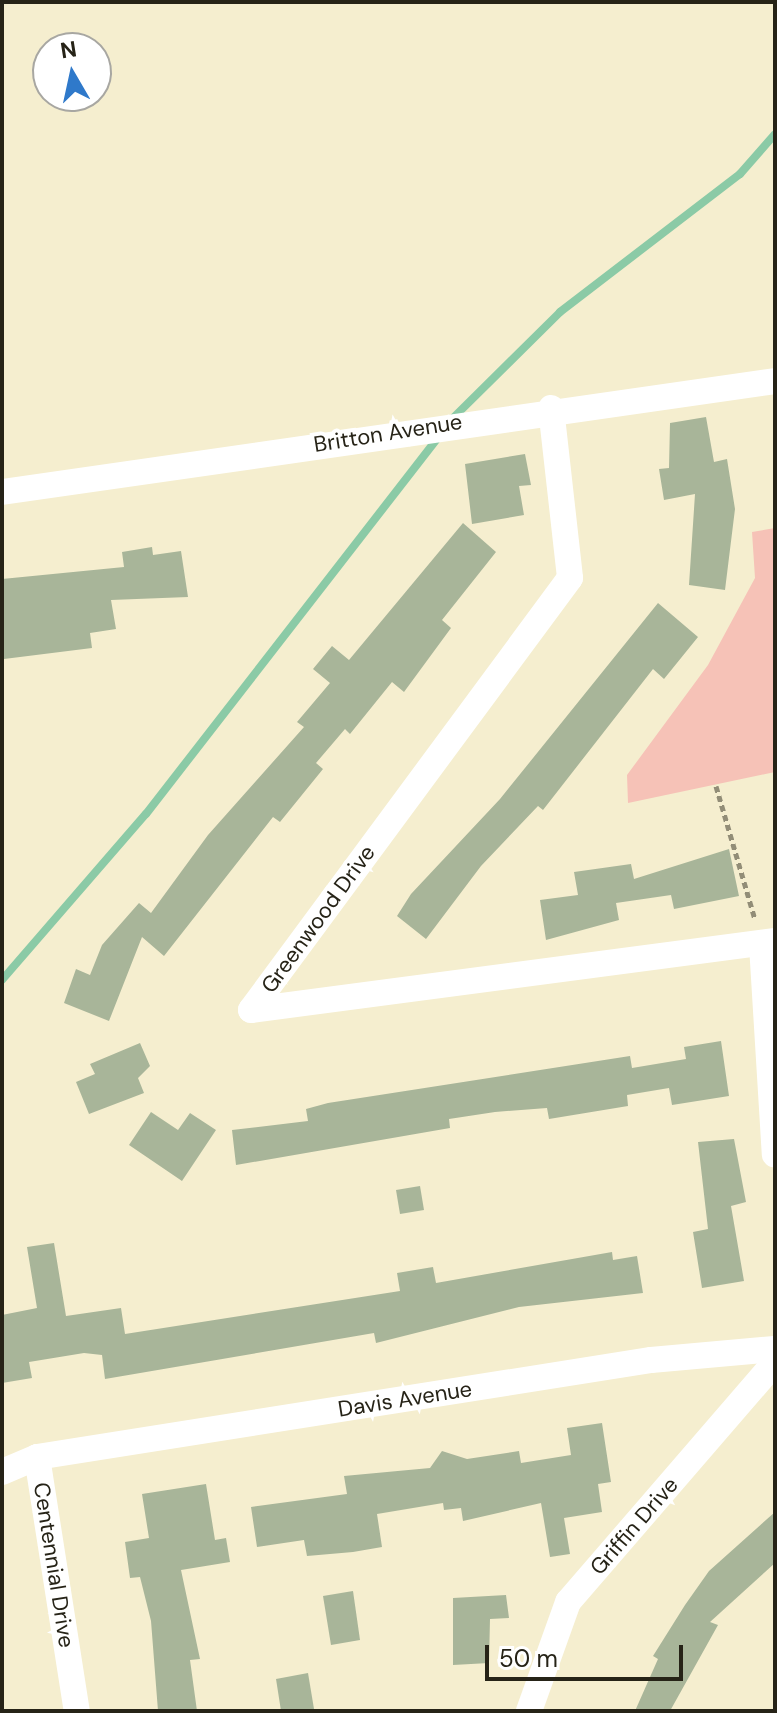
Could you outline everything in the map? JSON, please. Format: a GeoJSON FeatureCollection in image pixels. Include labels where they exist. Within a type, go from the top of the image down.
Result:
{"type":"FeatureCollection","features":[{"type":"Feature","properties":{"kind":"street","name":"Britton Avenue"},"geometry":{"type":"LineString","coordinates":[[2,492],[551,408],[775,381]]}},
{"type":"Feature","properties":{"kind":"street","name":"Greenwood Drive"},"geometry":{"type":"LineString","coordinates":[[551,408],[570,578],[251,1010],[769,943]]}},
{"type":"Feature","properties":{"kind":"street"},"geometry":{"type":"LineString","coordinates":[[769,943],[775,1155]]}},
{"type":"Feature","properties":{"kind":"street","name":"Davis Avenue"},"geometry":{"type":"LineString","coordinates":[[37,1457],[651,1360],[775,1349]]}},
{"type":"Feature","properties":{"kind":"street","name":"Griffin Drive"},"geometry":{"type":"LineString","coordinates":[[529,1711],[568,1602],[775,1362]]}},
{"type":"Feature","properties":{"kind":"street","name":"Centennial Drive"},"geometry":{"type":"LineString","coordinates":[[2,1472],[37,1457],[77,1711]]}},
{"type":"Feature","properties":{"kind":"path"},"geometry":{"type":"LineString","coordinates":[[716,786],[769,943]]}},
{"type":"Feature","properties":{"kind":"shaded area"},"geometry":{"type":"Polygon","coordinates":[[[775,528],[775,772],[628,803],[627,775],[708,665],[755,578],[752,532],[775,528]]]}},
{"type":"Feature","properties":{"kind":"building"},"geometry":{"type":"Polygon","coordinates":[[[706,417],[714,462],[727,459],[735,509],[725,590],[689,585],[695,494],[664,500],[659,469],[669,468],[670,423],[706,417]]]}},
{"type":"Feature","properties":{"kind":"building"},"geometry":{"type":"Polygon","coordinates":[[[525,454],[531,485],[519,486],[524,515],[472,524],[465,464],[525,454]]]}},
{"type":"Feature","properties":{"kind":"building"},"geometry":{"type":"Polygon","coordinates":[[[463,523],[496,552],[442,620],[451,628],[404,692],[392,682],[350,734],[345,729],[316,763],[323,769],[280,822],[273,817],[164,956],[142,937],[109,1021],[64,1003],[76,969],[90,975],[102,945],[139,903],[151,913],[208,835],[304,727],[297,722],[330,683],[313,669],[332,646],[349,660],[463,523]]]}},
{"type":"Feature","properties":{"kind":"building"},"geometry":{"type":"Polygon","coordinates":[[[152,547],[153,555],[181,551],[188,597],[111,600],[116,629],[90,633],[92,648],[4,659],[2,579],[124,567],[122,552],[152,547]]]}},
{"type":"Feature","properties":{"kind":"building"},"geometry":{"type":"Polygon","coordinates":[[[658,603],[698,637],[664,679],[653,669],[543,810],[538,806],[481,866],[426,939],[397,916],[411,894],[500,799],[658,603]]]}},
{"type":"Feature","properties":{"kind":"building"},"geometry":{"type":"Polygon","coordinates":[[[729,849],[739,896],[674,909],[671,895],[616,903],[619,920],[546,940],[540,900],[578,895],[574,872],[631,864],[634,879],[729,849]]]}},
{"type":"Feature","properties":{"kind":"building"},"geometry":{"type":"Polygon","coordinates":[[[721,1041],[729,1096],[672,1105],[669,1088],[627,1095],[628,1106],[549,1119],[547,1108],[495,1112],[449,1119],[450,1128],[236,1165],[232,1130],[308,1121],[306,1109],[328,1103],[630,1056],[632,1068],[686,1059],[684,1047],[721,1041]]]}},
{"type":"Feature","properties":{"kind":"building"},"geometry":{"type":"Polygon","coordinates":[[[140,1043],[150,1066],[138,1078],[144,1093],[89,1114],[76,1082],[95,1074],[90,1064],[140,1043]]]}},
{"type":"Feature","properties":{"kind":"building"},"geometry":{"type":"Polygon","coordinates":[[[151,1112],[178,1130],[190,1113],[216,1130],[182,1181],[129,1145],[151,1112]]]}},
{"type":"Feature","properties":{"kind":"building"},"geometry":{"type":"Polygon","coordinates":[[[734,1139],[746,1202],[731,1206],[744,1281],[702,1288],[693,1232],[708,1229],[698,1142],[734,1139]]]}},
{"type":"Feature","properties":{"kind":"building"},"geometry":{"type":"Polygon","coordinates":[[[420,1186],[424,1210],[400,1214],[396,1190],[420,1186]]]}},
{"type":"Feature","properties":{"kind":"building"},"geometry":{"type":"Polygon","coordinates":[[[54,1243],[66,1316],[121,1308],[125,1334],[400,1291],[397,1273],[433,1267],[436,1283],[612,1252],[613,1260],[637,1256],[643,1293],[519,1307],[376,1343],[374,1333],[105,1379],[102,1355],[84,1353],[29,1362],[32,1378],[2,1383],[2,1315],[37,1308],[27,1247],[54,1243]]]}},
{"type":"Feature","properties":{"kind":"building"},"geometry":{"type":"Polygon","coordinates":[[[602,1423],[611,1482],[598,1484],[602,1512],[564,1518],[570,1554],[550,1557],[541,1503],[463,1521],[461,1508],[444,1510],[443,1503],[377,1514],[382,1547],[353,1552],[307,1556],[304,1540],[257,1547],[251,1507],[347,1494],[344,1476],[430,1468],[442,1451],[467,1459],[519,1451],[521,1463],[571,1455],[567,1428],[602,1423]]]}},
{"type":"Feature","properties":{"kind":"building"},"geometry":{"type":"Polygon","coordinates":[[[206,1484],[215,1540],[226,1538],[230,1562],[181,1570],[200,1659],[190,1660],[197,1711],[158,1711],[151,1621],[140,1577],[130,1578],[125,1542],[149,1538],[142,1494],[206,1484]]]}},
{"type":"Feature","properties":{"kind":"building"},"geometry":{"type":"Polygon","coordinates":[[[775,1512],[775,1563],[710,1622],[718,1625],[670,1711],[635,1711],[658,1659],[653,1656],[685,1605],[709,1571],[775,1512]]]}},
{"type":"Feature","properties":{"kind":"building"},"geometry":{"type":"Polygon","coordinates":[[[353,1591],[360,1640],[331,1645],[323,1596],[353,1591]]]}},
{"type":"Feature","properties":{"kind":"building"},"geometry":{"type":"Polygon","coordinates":[[[506,1595],[509,1618],[490,1619],[489,1663],[453,1665],[453,1598],[506,1595]]]}},
{"type":"Feature","properties":{"kind":"building"},"geometry":{"type":"Polygon","coordinates":[[[308,1673],[314,1709],[281,1711],[276,1679],[308,1673]]]}},
{"type":"Feature","properties":{"kind":"waterway"},"geometry":{"type":"LineString","coordinates":[[450,421],[560,312],[740,174],[775,134]]}},
{"type":"Feature","properties":{"kind":"waterway"},"geometry":{"type":"LineString","coordinates":[[2,980],[146,814],[440,435]]}}]}
